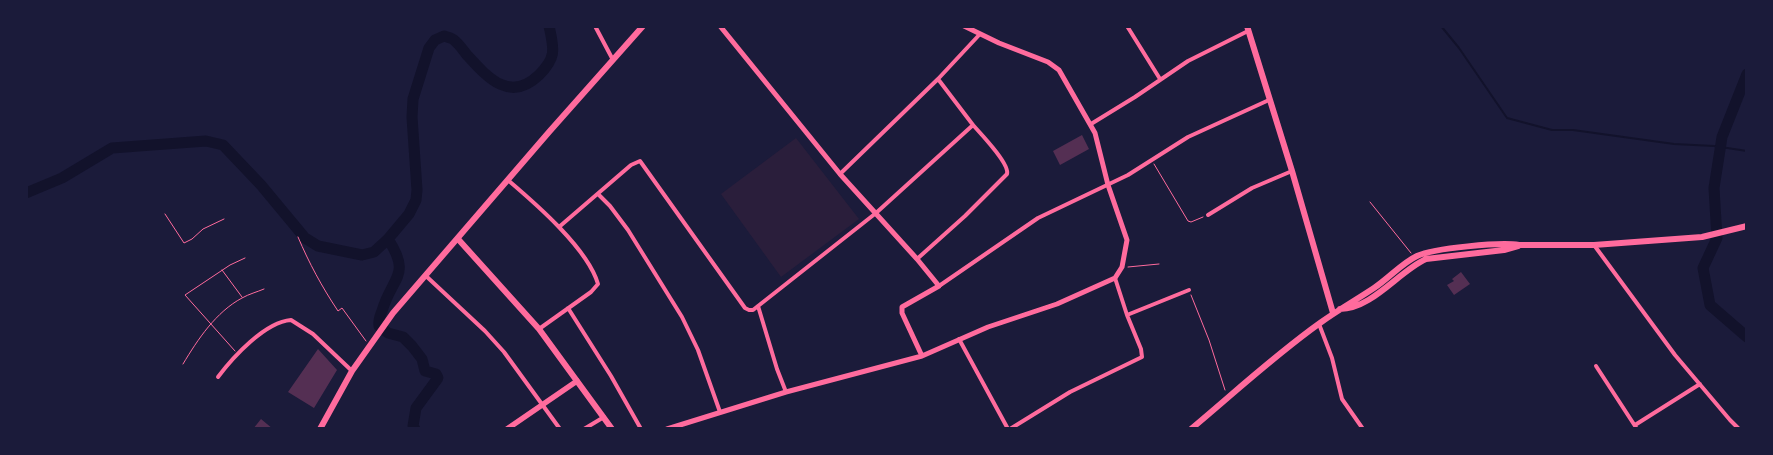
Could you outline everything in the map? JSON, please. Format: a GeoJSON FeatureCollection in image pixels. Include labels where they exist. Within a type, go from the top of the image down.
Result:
{"type":"FeatureCollection","features":[{"type":"Feature","properties":{"kind":"main road"},"geometry":{"type":"LineString","coordinates":[[320,429],[352,371],[394,314],[544,138],[643,26]]}},
{"type":"Feature","properties":{"kind":"main road"},"geometry":{"type":"LineString","coordinates":[[1247,29],[1292,171],[1333,313]]}},
{"type":"Feature","properties":{"kind":"main road"},"geometry":{"type":"LineString","coordinates":[[1191,429],[1333,313],[1373,289],[1415,257],[1495,245],[1594,245],[1702,237],[1747,226]]}},
{"type":"Feature","properties":{"kind":"main road"},"geometry":{"type":"LineString","coordinates":[[458,239],[539,329],[612,429]]}},
{"type":"Feature","properties":{"kind":"main road"},"geometry":{"type":"LineString","coordinates":[[1340,309],[1352,307],[1378,293],[1425,256]]}},
{"type":"Feature","properties":{"kind":"main road"},"geometry":{"type":"LineString","coordinates":[[507,429],[577,381]]}},
{"type":"Feature","properties":{"kind":"street"},"geometry":{"type":"LineString","coordinates":[[595,26],[613,60]]}},
{"type":"Feature","properties":{"kind":"street"},"geometry":{"type":"LineString","coordinates":[[720,26],[840,174],[939,286]]}},
{"type":"Feature","properties":{"kind":"street"},"geometry":{"type":"LineString","coordinates":[[667,429],[786,392],[922,356],[988,327],[1056,304],[1115,278],[1122,267],[1127,240],[1108,185],[1101,150],[1092,124],[1059,70],[1048,62],[999,43],[964,26]]}},
{"type":"Feature","properties":{"kind":"street"},"geometry":{"type":"LineString","coordinates":[[1127,26],[1160,79]]}},
{"type":"Feature","properties":{"kind":"street"},"geometry":{"type":"LineString","coordinates":[[1092,124],[1188,61],[1247,29]]}},
{"type":"Feature","properties":{"kind":"street"},"geometry":{"type":"LineString","coordinates":[[840,174],[938,79],[980,34]]}},
{"type":"Feature","properties":{"kind":"street"},"geometry":{"type":"LineString","coordinates":[[917,259],[965,216],[1007,174],[1007,168],[938,79]]}},
{"type":"Feature","properties":{"kind":"street"},"geometry":{"type":"LineString","coordinates":[[922,356],[902,313],[902,307],[939,286],[1038,218],[1128,175],[1188,138],[1269,100]]}},
{"type":"Feature","properties":{"kind":"street"},"geometry":{"type":"LineString","coordinates":[[559,227],[631,165],[638,161],[641,162],[746,309],[750,310],[758,306],[876,214],[973,125]]}},
{"type":"Feature","properties":{"kind":"street"},"geometry":{"type":"LineString","coordinates":[[1208,215],[1264,182],[1292,171]]}},
{"type":"Feature","properties":{"kind":"street"},"geometry":{"type":"LineString","coordinates":[[508,181],[559,227],[592,269],[598,284],[591,292],[539,329]]}},
{"type":"Feature","properties":{"kind":"street"},"geometry":{"type":"LineString","coordinates":[[598,194],[610,206],[628,230],[682,316],[698,350],[720,412]]}},
{"type":"Feature","properties":{"kind":"street"},"geometry":{"type":"LineString","coordinates":[[1594,245],[1675,355],[1739,429]]}},
{"type":"Feature","properties":{"kind":"street"},"geometry":{"type":"LineString","coordinates":[[426,276],[498,345],[560,429]]}},
{"type":"Feature","properties":{"kind":"street"},"geometry":{"type":"LineString","coordinates":[[958,340],[1009,429],[1070,392],[1142,357],[1143,354],[1127,315],[1115,278]]}},
{"type":"Feature","properties":{"kind":"street"},"geometry":{"type":"LineString","coordinates":[[1127,315],[1189,290]]}},
{"type":"Feature","properties":{"kind":"street"},"geometry":{"type":"LineString","coordinates":[[758,306],[786,392]]}},
{"type":"Feature","properties":{"kind":"street"},"geometry":{"type":"LineString","coordinates":[[568,308],[641,429]]}},
{"type":"Feature","properties":{"kind":"street"},"geometry":{"type":"LineString","coordinates":[[218,377],[237,354],[267,330],[284,321],[291,320],[313,334],[352,371]]}},
{"type":"Feature","properties":{"kind":"street"},"geometry":{"type":"LineString","coordinates":[[1319,324],[1332,358],[1342,399],[1362,429]]}},
{"type":"Feature","properties":{"kind":"street"},"geometry":{"type":"LineString","coordinates":[[1596,366],[1636,427],[1700,384]]}},
{"type":"Feature","properties":{"kind":"street"},"geometry":{"type":"LineString","coordinates":[[584,429],[604,417]]}},
{"type":"Feature","properties":{"kind":"path"},"geometry":{"type":"LineString","coordinates":[[1152,161],[1188,221],[1192,222],[1208,215]]}},
{"type":"Feature","properties":{"kind":"path"},"geometry":{"type":"LineString","coordinates":[[1370,202],[1415,257]]}},
{"type":"Feature","properties":{"kind":"path"},"geometry":{"type":"LineString","coordinates":[[165,214],[184,243],[224,219]]}},
{"type":"Feature","properties":{"kind":"path"},"geometry":{"type":"LineString","coordinates":[[298,237],[311,268],[331,301],[338,311],[342,308],[369,346]]}},
{"type":"Feature","properties":{"kind":"path"},"geometry":{"type":"LineString","coordinates":[[237,354],[185,295],[222,270],[245,258]]}},
{"type":"Feature","properties":{"kind":"path"},"geometry":{"type":"LineString","coordinates":[[1122,267],[1159,264]]}},
{"type":"Feature","properties":{"kind":"path"},"geometry":{"type":"LineString","coordinates":[[222,270],[242,298]]}},
{"type":"Feature","properties":{"kind":"path"},"geometry":{"type":"LineString","coordinates":[[183,364],[211,324],[225,310],[242,298],[264,289]]}},
{"type":"Feature","properties":{"kind":"path"},"geometry":{"type":"LineString","coordinates":[[1189,290],[1209,340],[1228,398]]}},
{"type":"Feature","properties":{"kind":"shaded area"},"geometry":{"type":"Polygon","coordinates":[[[796,138],[859,219],[781,277],[721,194],[796,138]]]}},
{"type":"Feature","properties":{"kind":"building"},"geometry":{"type":"Polygon","coordinates":[[[1082,135],[1089,149],[1060,165],[1053,151],[1082,135]]]}},
{"type":"Feature","properties":{"kind":"building"},"geometry":{"type":"Polygon","coordinates":[[[1461,272],[1470,284],[1454,295],[1447,285],[1454,281],[1452,279],[1461,272]]]}},
{"type":"Feature","properties":{"kind":"building"},"geometry":{"type":"Polygon","coordinates":[[[318,349],[337,370],[314,408],[288,392],[318,349]]]}},
{"type":"Feature","properties":{"kind":"building"},"geometry":{"type":"Polygon","coordinates":[[[261,419],[273,429],[253,429],[261,419]]]}},
{"type":"Feature","properties":{"kind":"waterway"},"geometry":{"type":"LineString","coordinates":[[26,193],[62,178],[112,148],[206,141],[223,145],[261,185],[305,238],[318,246],[362,255],[374,252],[409,214],[416,200],[412,117],[413,99],[429,48],[435,40],[444,36],[452,39],[458,43],[475,64],[491,79],[509,87],[518,87],[539,75],[549,63],[553,52],[549,26]]}},
{"type":"Feature","properties":{"kind":"waterway"},"geometry":{"type":"LineString","coordinates":[[1441,26],[1459,48],[1507,118],[1552,130],[1573,130],[1674,144],[1714,146],[1747,151]]}},
{"type":"Feature","properties":{"kind":"waterway"},"geometry":{"type":"LineString","coordinates":[[1747,74],[1722,137],[1714,188],[1717,238],[1703,268],[1710,305],[1747,337]]}},
{"type":"Feature","properties":{"kind":"waterway"},"geometry":{"type":"LineString","coordinates":[[388,239],[399,261],[399,269],[398,276],[386,299],[380,316],[379,326],[388,333],[403,337],[422,359],[425,371],[436,374],[438,378],[416,408],[413,426],[415,429]]}}]}
